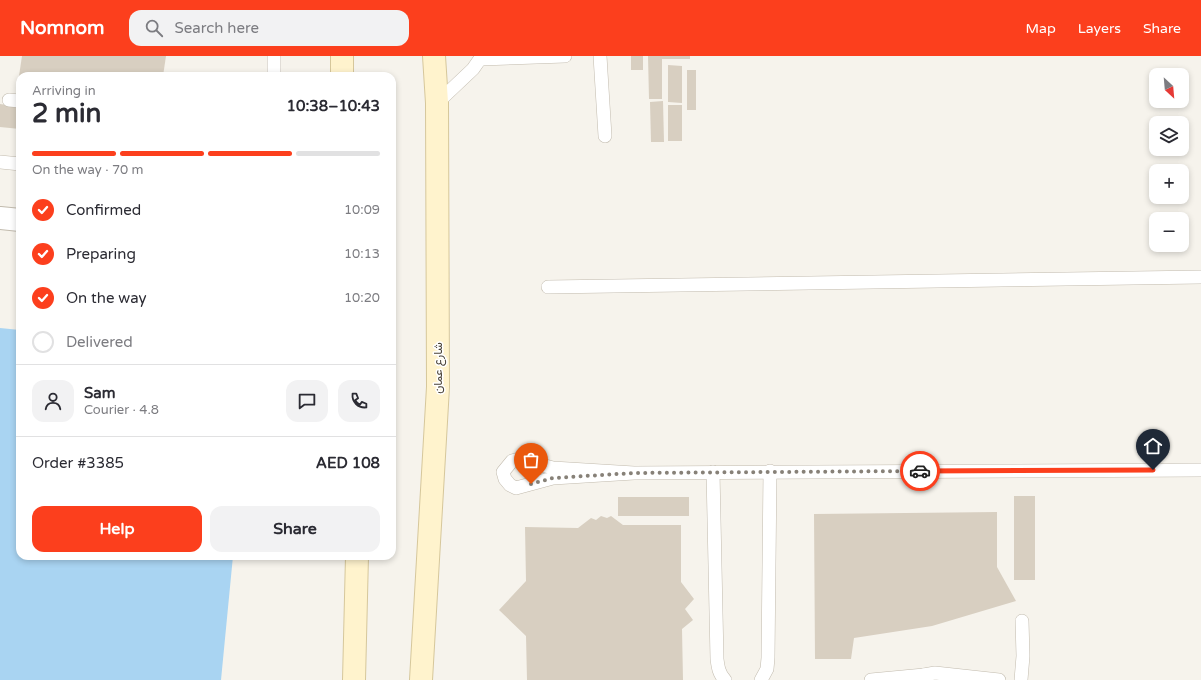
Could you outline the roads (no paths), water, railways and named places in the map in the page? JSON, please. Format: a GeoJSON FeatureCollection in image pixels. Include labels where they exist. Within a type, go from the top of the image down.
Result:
{"type":"FeatureCollection","features":[{"type":"Feature","properties":{"kind":"street"},"geometry":{"type":"LineString","coordinates":[[342,56],[342,72]]}},
{"type":"Feature","properties":{"kind":"street","name":"شارع عمان"},"geometry":{"type":"LineString","coordinates":[[424,674],[438,387],[437,103],[434,56]]}},
{"type":"Feature","properties":{"kind":"street"},"geometry":{"type":"LineString","coordinates":[[0,218],[16,220]]}},
{"type":"Feature","properties":{"kind":"street"},"geometry":{"type":"LineString","coordinates":[[354,680],[357,560]]}},
{"type":"Feature","properties":{"kind":"lane"},"geometry":{"type":"LineString","coordinates":[[274,56],[274,72]]}},
{"type":"Feature","properties":{"kind":"lane"},"geometry":{"type":"LineString","coordinates":[[437,103],[473,69],[481,58],[565,56]]}},
{"type":"Feature","properties":{"kind":"lane"},"geometry":{"type":"LineString","coordinates":[[600,56],[605,136]]}},
{"type":"Feature","properties":{"kind":"lane"},"geometry":{"type":"LineString","coordinates":[[0,162],[16,164]]}},
{"type":"Feature","properties":{"kind":"lane"},"geometry":{"type":"LineString","coordinates":[[548,287],[1201,277]]}},
{"type":"Feature","properties":{"kind":"lane"},"geometry":{"type":"LineString","coordinates":[[634,473],[553,468],[519,459],[512,460],[503,472],[505,479],[510,485],[516,488],[553,478],[634,473],[770,471],[1201,470]]}},
{"type":"Feature","properties":{"kind":"lane"},"geometry":{"type":"LineString","coordinates":[[761,680],[767,669],[768,658],[770,471]]}},
{"type":"Feature","properties":{"kind":"lane"},"geometry":{"type":"LineString","coordinates":[[713,472],[717,658],[718,668],[725,680]]}},
{"type":"Feature","properties":{"kind":"lane"},"geometry":{"type":"LineString","coordinates":[[1021,680],[1024,656],[1022,621]]}},
{"type":"Feature","properties":{"kind":"lane"},"geometry":{"type":"LineString","coordinates":[[872,680],[924,678],[935,673],[999,680]]}},
{"type":"Feature","properties":{"kind":"water"},"geometry":{"type":"Polygon","coordinates":[[[0,328],[16,330],[16,560],[233,560],[221,680],[0,680],[0,328]]]}}]}
